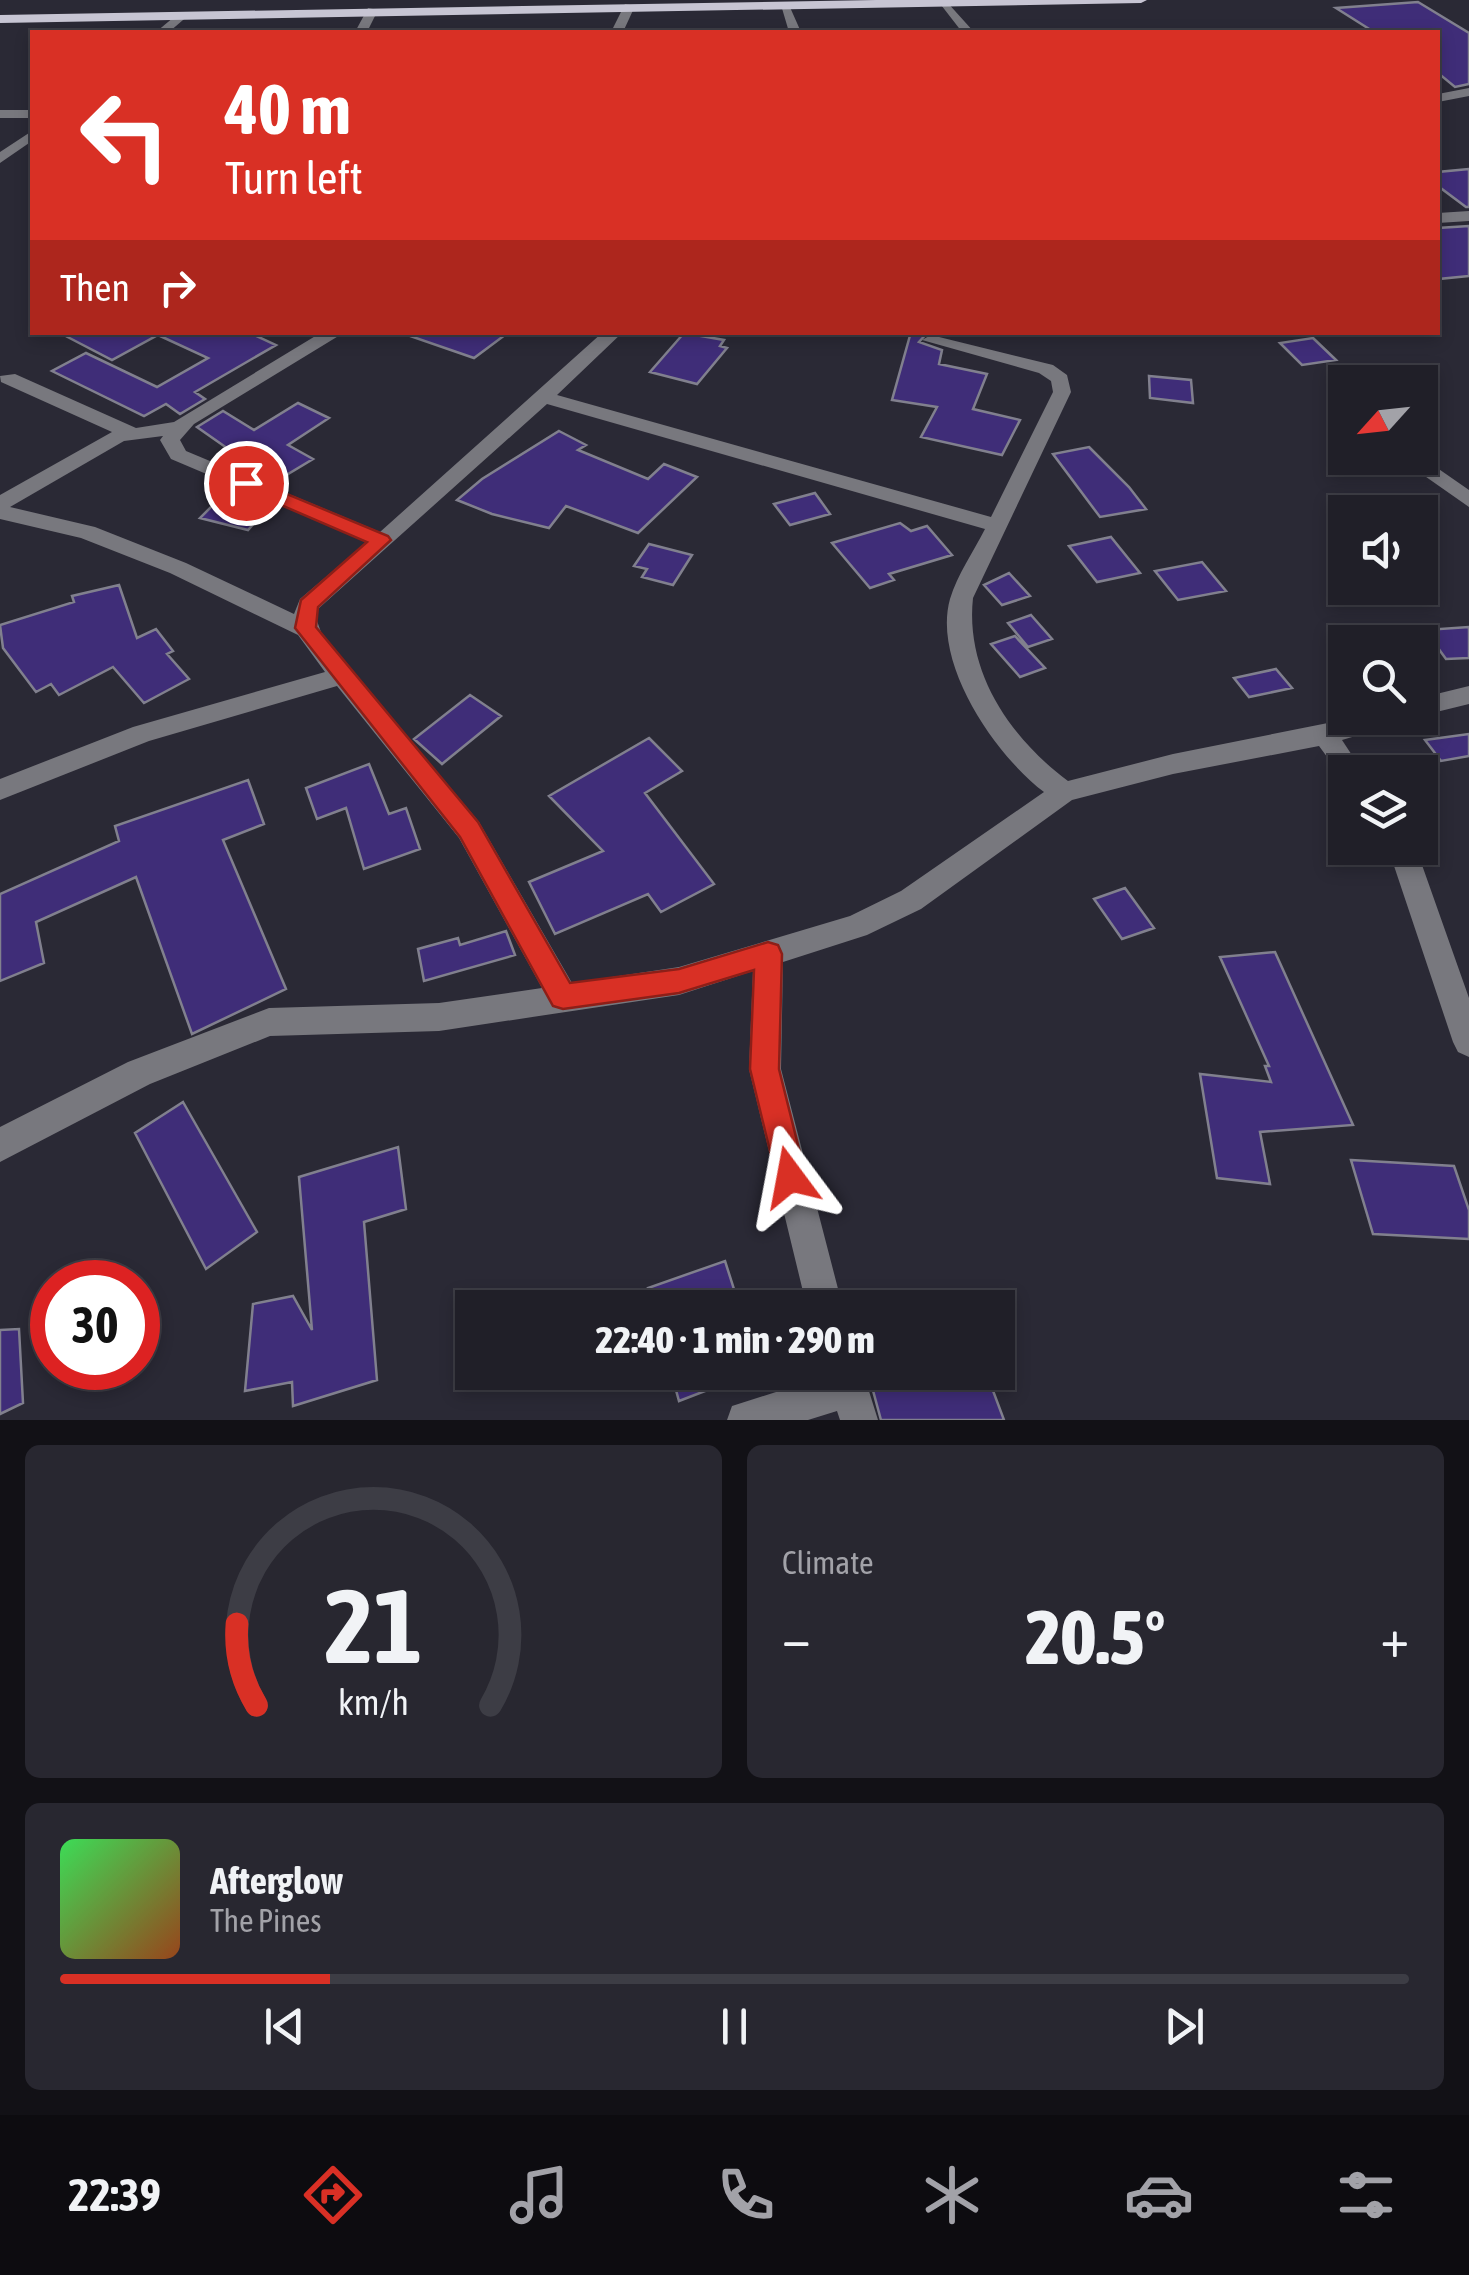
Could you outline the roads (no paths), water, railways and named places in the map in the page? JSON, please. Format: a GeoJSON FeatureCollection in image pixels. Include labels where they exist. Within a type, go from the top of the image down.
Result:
{"type":"FeatureCollection","features":[{"type":"Feature","properties":{"kind":"main road"},"geometry":{"type":"LineString","coordinates":[[0,19],[1141,0]]}},
{"type":"Feature","properties":{"kind":"street"},"geometry":{"type":"LineString","coordinates":[[942,3],[966,30]]}},
{"type":"Feature","properties":{"kind":"street"},"geometry":{"type":"LineString","coordinates":[[618,30],[629,6]]}},
{"type":"Feature","properties":{"kind":"street"},"geometry":{"type":"LineString","coordinates":[[785,7],[794,30]]}},
{"type":"Feature","properties":{"kind":"street"},"geometry":{"type":"LineString","coordinates":[[362,30],[372,10]]}},
{"type":"Feature","properties":{"kind":"street"},"geometry":{"type":"LineString","coordinates":[[164,30],[184,14]]}},
{"type":"Feature","properties":{"kind":"street"},"geometry":{"type":"LineString","coordinates":[[1440,98],[1469,92]]}},
{"type":"Feature","properties":{"kind":"street"},"geometry":{"type":"LineString","coordinates":[[0,114],[30,114]]}},
{"type":"Feature","properties":{"kind":"street"},"geometry":{"type":"LineString","coordinates":[[0,158],[30,136]]}},
{"type":"Feature","properties":{"kind":"street"},"geometry":{"type":"LineString","coordinates":[[1440,218],[1469,216]]}},
{"type":"Feature","properties":{"kind":"street"},"geometry":{"type":"LineString","coordinates":[[331,335],[178,428],[170,440],[178,455],[382,540]]}},
{"type":"Feature","properties":{"kind":"street"},"geometry":{"type":"LineString","coordinates":[[305,628],[308,605],[611,335]]}},
{"type":"Feature","properties":{"kind":"street"},"geometry":{"type":"LineString","coordinates":[[931,340],[1046,369],[1060,379],[1062,392],[962,598],[958,629],[968,669],[1008,743],[1026,764],[1064,792]]}},
{"type":"Feature","properties":{"kind":"street"},"geometry":{"type":"LineString","coordinates":[[8,378],[131,432]]}},
{"type":"Feature","properties":{"kind":"street"},"geometry":{"type":"LineString","coordinates":[[544,397],[995,525]]}},
{"type":"Feature","properties":{"kind":"street"},"geometry":{"type":"LineString","coordinates":[[0,508],[131,432],[178,428]]}},
{"type":"Feature","properties":{"kind":"street"},"geometry":{"type":"LineString","coordinates":[[1433,475],[1469,500]]}},
{"type":"Feature","properties":{"kind":"street"},"geometry":{"type":"LineString","coordinates":[[0,508],[87,532],[178,568],[305,628],[469,830],[563,997]]}},
{"type":"Feature","properties":{"kind":"street"},"geometry":{"type":"LineString","coordinates":[[0,790],[142,734],[341,676]]}},
{"type":"Feature","properties":{"kind":"street"},"geometry":{"type":"LineString","coordinates":[[1438,703],[1469,695]]}},
{"type":"Feature","properties":{"kind":"street"},"geometry":{"type":"LineString","coordinates":[[0,1145],[139,1073],[269,1022],[439,1017],[679,981],[768,954],[856,926],[911,900],[1064,792],[1172,764],[1328,734]]}},
{"type":"Feature","properties":{"kind":"street"},"geometry":{"type":"LineString","coordinates":[[1324,735],[1338,755]]}},
{"type":"Feature","properties":{"kind":"street"},"geometry":{"type":"LineString","coordinates":[[1408,865],[1469,1042]]}},
{"type":"Feature","properties":{"kind":"street"},"geometry":{"type":"LineString","coordinates":[[768,954],[764,1069],[820,1290]]}},
{"type":"Feature","properties":{"kind":"street"},"geometry":{"type":"LineString","coordinates":[[746,1420],[851,1394]]}}]}
